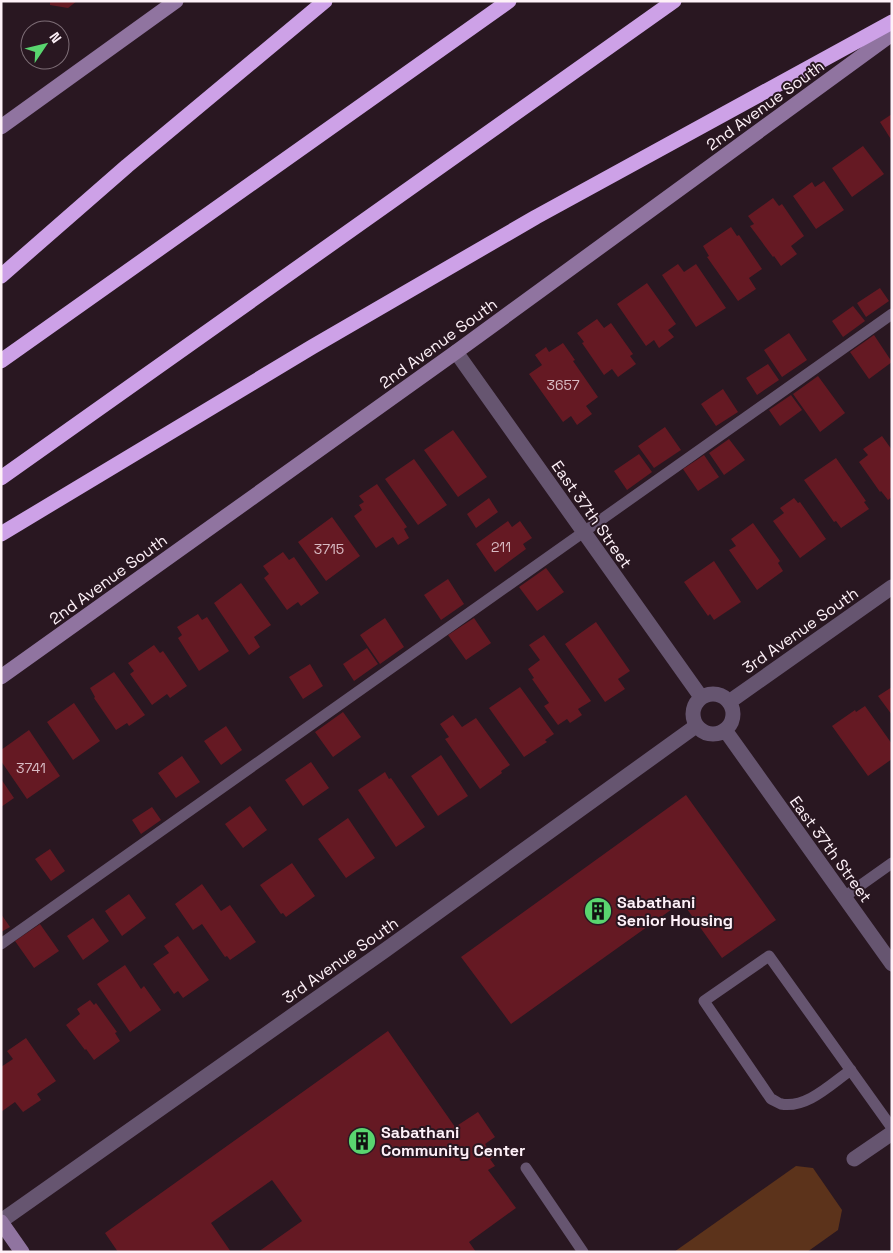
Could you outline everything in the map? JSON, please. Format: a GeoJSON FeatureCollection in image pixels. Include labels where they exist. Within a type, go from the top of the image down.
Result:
{"type":"FeatureCollection","features":[{"type":"Feature","properties":{"kind":"highway"},"geometry":{"type":"LineString","coordinates":[[1,276],[127,166],[325,1]]}},
{"type":"Feature","properties":{"kind":"highway"},"geometry":{"type":"LineString","coordinates":[[1,361],[509,1]]}},
{"type":"Feature","properties":{"kind":"highway"},"geometry":{"type":"LineString","coordinates":[[1,478],[674,1]]}},
{"type":"Feature","properties":{"kind":"highway"},"geometry":{"type":"LineString","coordinates":[[1,534],[312,347],[536,217],[892,22]]}},
{"type":"Feature","properties":{"kind":"street"},"geometry":{"type":"LineString","coordinates":[[1,127],[176,1]]}},
{"type":"Feature","properties":{"kind":"street","name":"2nd Avenue South"},"geometry":{"type":"LineString","coordinates":[[1,677],[456,352],[892,34]]}},
{"type":"Feature","properties":{"kind":"street","name":"East 37th Street"},"geometry":{"type":"LineString","coordinates":[[456,352],[701,697]]}},
{"type":"Feature","properties":{"kind":"street","name":"3rd Avenue South"},"geometry":{"type":"LineString","coordinates":[[729,702],[892,587]]}},
{"type":"Feature","properties":{"kind":"street"},"geometry":{"type":"LineString","coordinates":[[713,693],[725,697],[729,702],[733,714],[729,726],[725,730],[719,733],[706,734],[696,726],[692,714],[696,701],[701,697],[713,693]]}},
{"type":"Feature","properties":{"kind":"street","name":"3rd Avenue South"},"geometry":{"type":"LineString","coordinates":[[1,1222],[384,951],[696,726]]}},
{"type":"Feature","properties":{"kind":"street","name":"East 37th Street"},"geometry":{"type":"LineString","coordinates":[[725,730],[892,964]]}},
{"type":"Feature","properties":{"kind":"street"},"geometry":{"type":"LineString","coordinates":[[854,1159],[892,1133]]}},
{"type":"Feature","properties":{"kind":"street"},"geometry":{"type":"LineString","coordinates":[[1,1222],[22,1252]]}},
{"type":"Feature","properties":{"kind":"lane"},"geometry":{"type":"LineString","coordinates":[[1,944],[892,314]]}},
{"type":"Feature","properties":{"kind":"lane"},"geometry":{"type":"LineString","coordinates":[[844,897],[892,863]]}},
{"type":"Feature","properties":{"kind":"lane"},"geometry":{"type":"LineString","coordinates":[[851,1070],[810,1098],[796,1104],[781,1104],[771,1099],[704,1001],[769,956],[851,1070],[892,1128]]}},
{"type":"Feature","properties":{"kind":"lane"},"geometry":{"type":"LineString","coordinates":[[526,1168],[583,1252]]}},
{"type":"Feature","properties":{"kind":"shaded area"},"geometry":{"type":"Polygon","coordinates":[[[796,1166],[813,1168],[842,1210],[838,1230],[807,1252],[674,1252],[796,1166]]]}},
{"type":"Feature","properties":{"kind":"building"},"geometry":{"type":"Polygon","coordinates":[[[50,1],[77,1],[68,8],[50,5],[50,1]]]}},
{"type":"Feature","properties":{"kind":"building"},"geometry":{"type":"Polygon","coordinates":[[[892,114],[892,141],[880,122],[892,114]]]}},
{"type":"Feature","properties":{"kind":"building"},"geometry":{"type":"Polygon","coordinates":[[[863,146],[884,174],[852,197],[832,168],[863,146]]]}},
{"type":"Feature","properties":{"kind":"building"},"geometry":{"type":"Polygon","coordinates":[[[824,181],[844,210],[816,229],[793,196],[812,182],[815,187],[824,181]]]}},
{"type":"Feature","properties":{"kind":"building"},"geometry":{"type":"Polygon","coordinates":[[[773,198],[779,206],[782,204],[804,236],[791,246],[797,254],[781,266],[750,226],[754,224],[748,216],[773,198]]]}},
{"type":"Feature","properties":{"kind":"building"},"geometry":{"type":"Polygon","coordinates":[[[731,227],[737,236],[739,235],[762,269],[749,278],[756,289],[738,301],[707,257],[709,256],[703,246],[731,227]]]}},
{"type":"Feature","properties":{"kind":"building"},"geometry":{"type":"Polygon","coordinates":[[[678,264],[684,272],[696,264],[726,308],[696,327],[662,275],[678,264]]]}},
{"type":"Feature","properties":{"kind":"building"},"geometry":{"type":"Polygon","coordinates":[[[647,283],[676,324],[668,330],[674,337],[659,348],[654,340],[646,346],[617,304],[647,283]]]}},
{"type":"Feature","properties":{"kind":"building"},"geometry":{"type":"Polygon","coordinates":[[[880,288],[889,301],[866,317],[857,303],[880,288]]]}},
{"type":"Feature","properties":{"kind":"building"},"geometry":{"type":"Polygon","coordinates":[[[853,306],[865,321],[843,337],[832,321],[853,306]]]}},
{"type":"Feature","properties":{"kind":"building"},"geometry":{"type":"Polygon","coordinates":[[[597,319],[604,328],[611,323],[633,354],[630,356],[636,364],[618,377],[612,369],[604,375],[577,333],[597,319]]]}},
{"type":"Feature","properties":{"kind":"building"},"geometry":{"type":"Polygon","coordinates":[[[789,333],[807,360],[782,377],[764,350],[789,333]]]}},
{"type":"Feature","properties":{"kind":"building"},"geometry":{"type":"Polygon","coordinates":[[[874,335],[892,362],[869,379],[850,352],[874,335]]]}},
{"type":"Feature","properties":{"kind":"building"},"geometry":{"type":"Polygon","coordinates":[[[563,343],[598,397],[586,406],[592,414],[577,425],[571,416],[563,422],[529,374],[542,365],[535,355],[546,347],[549,352],[563,343]]]}},
{"type":"Feature","properties":{"kind":"building"},"geometry":{"type":"Polygon","coordinates":[[[768,364],[779,380],[757,395],[746,378],[768,364]]]}},
{"type":"Feature","properties":{"kind":"building"},"geometry":{"type":"Polygon","coordinates":[[[818,376],[845,413],[820,432],[793,394],[818,376]]]}},
{"type":"Feature","properties":{"kind":"building"},"geometry":{"type":"Polygon","coordinates":[[[723,389],[738,412],[716,426],[701,404],[723,389]]]}},
{"type":"Feature","properties":{"kind":"building"},"geometry":{"type":"Polygon","coordinates":[[[791,395],[802,410],[780,426],[769,410],[791,395]]]}},
{"type":"Feature","properties":{"kind":"building"},"geometry":{"type":"Polygon","coordinates":[[[665,427],[681,450],[654,468],[638,446],[665,427]]]}},
{"type":"Feature","properties":{"kind":"building"},"geometry":{"type":"Polygon","coordinates":[[[453,430],[487,477],[458,497],[424,450],[453,430]]]}},
{"type":"Feature","properties":{"kind":"building"},"geometry":{"type":"Polygon","coordinates":[[[882,436],[892,450],[892,497],[888,500],[880,492],[859,462],[868,455],[863,449],[882,436]]]}},
{"type":"Feature","properties":{"kind":"building"},"geometry":{"type":"Polygon","coordinates":[[[729,439],[745,460],[724,475],[709,453],[729,439]]]}},
{"type":"Feature","properties":{"kind":"building"},"geometry":{"type":"Polygon","coordinates":[[[639,454],[652,472],[627,490],[614,471],[639,454]]]}},
{"type":"Feature","properties":{"kind":"building"},"geometry":{"type":"Polygon","coordinates":[[[704,455],[719,477],[698,491],[683,469],[704,455]]]}},
{"type":"Feature","properties":{"kind":"building"},"geometry":{"type":"Polygon","coordinates":[[[836,458],[866,501],[864,502],[869,509],[841,528],[836,521],[834,522],[804,480],[836,458]]]}},
{"type":"Feature","properties":{"kind":"building"},"geometry":{"type":"Polygon","coordinates":[[[414,459],[447,505],[418,525],[385,479],[414,459]]]}},
{"type":"Feature","properties":{"kind":"building"},"geometry":{"type":"Polygon","coordinates":[[[377,484],[407,527],[404,529],[409,538],[398,545],[393,537],[376,548],[354,516],[362,510],[359,505],[364,502],[359,496],[377,484]]]}},
{"type":"Feature","properties":{"kind":"building"},"geometry":{"type":"Polygon","coordinates":[[[489,498],[498,512],[476,528],[467,514],[489,498]]]}},
{"type":"Feature","properties":{"kind":"building"},"geometry":{"type":"Polygon","coordinates":[[[794,498],[798,503],[800,502],[826,539],[800,558],[773,521],[784,513],[780,508],[794,498]]]}},
{"type":"Feature","properties":{"kind":"building"},"geometry":{"type":"Polygon","coordinates":[[[332,517],[360,556],[326,581],[298,542],[332,517]]]}},
{"type":"Feature","properties":{"kind":"building"},"geometry":{"type":"Polygon","coordinates":[[[508,521],[512,527],[520,521],[532,538],[523,544],[526,549],[495,572],[476,544],[508,521]]]}},
{"type":"Feature","properties":{"kind":"building"},"geometry":{"type":"Polygon","coordinates":[[[753,523],[780,561],[778,563],[783,571],[757,590],[729,550],[736,546],[731,539],[753,523]]]}},
{"type":"Feature","properties":{"kind":"building"},"geometry":{"type":"Polygon","coordinates":[[[283,552],[289,560],[294,557],[319,593],[301,606],[298,602],[287,610],[264,578],[269,574],[263,566],[283,552]]]}},
{"type":"Feature","properties":{"kind":"building"},"geometry":{"type":"Polygon","coordinates":[[[714,561],[741,602],[714,620],[710,614],[708,616],[684,582],[714,561]]]}},
{"type":"Feature","properties":{"kind":"building"},"geometry":{"type":"Polygon","coordinates":[[[546,568],[564,592],[537,611],[519,587],[546,568]]]}},
{"type":"Feature","properties":{"kind":"building"},"geometry":{"type":"Polygon","coordinates":[[[448,579],[464,604],[441,620],[424,595],[448,579]]]}},
{"type":"Feature","properties":{"kind":"building"},"geometry":{"type":"Polygon","coordinates":[[[241,583],[271,625],[254,637],[260,647],[249,655],[214,603],[241,583]]]}},
{"type":"Feature","properties":{"kind":"building"},"geometry":{"type":"Polygon","coordinates":[[[198,614],[202,620],[207,617],[229,651],[199,671],[178,638],[182,635],[177,627],[198,614]]]}},
{"type":"Feature","properties":{"kind":"building"},"geometry":{"type":"Polygon","coordinates":[[[385,618],[404,647],[380,664],[360,635],[385,618]]]}},
{"type":"Feature","properties":{"kind":"building"},"geometry":{"type":"Polygon","coordinates":[[[474,618],[491,643],[466,660],[448,635],[474,618]]]}},
{"type":"Feature","properties":{"kind":"building"},"geometry":{"type":"Polygon","coordinates":[[[596,622],[630,671],[618,679],[625,689],[605,702],[565,644],[596,622]]]}},
{"type":"Feature","properties":{"kind":"building"},"geometry":{"type":"Polygon","coordinates":[[[544,635],[591,701],[578,709],[582,715],[570,723],[567,719],[558,725],[544,706],[549,703],[532,679],[534,678],[528,669],[540,660],[529,645],[544,635]]]}},
{"type":"Feature","properties":{"kind":"building"},"geometry":{"type":"Polygon","coordinates":[[[154,645],[160,653],[163,651],[187,686],[170,698],[167,694],[152,705],[130,674],[134,671],[128,663],[154,645]]]}},
{"type":"Feature","properties":{"kind":"building"},"geometry":{"type":"Polygon","coordinates":[[[367,648],[378,664],[354,681],[343,664],[367,648]]]}},
{"type":"Feature","properties":{"kind":"building"},"geometry":{"type":"Polygon","coordinates":[[[310,664],[323,686],[303,699],[289,677],[310,664]]]}},
{"type":"Feature","properties":{"kind":"building"},"geometry":{"type":"Polygon","coordinates":[[[114,672],[145,715],[129,726],[127,723],[116,730],[94,698],[90,688],[114,672]]]}},
{"type":"Feature","properties":{"kind":"building"},"geometry":{"type":"Polygon","coordinates":[[[520,687],[554,734],[545,740],[547,742],[524,757],[489,708],[520,687]]]}},
{"type":"Feature","properties":{"kind":"building"},"geometry":{"type":"Polygon","coordinates":[[[892,687],[892,715],[878,696],[892,687]]]}},
{"type":"Feature","properties":{"kind":"building"},"geometry":{"type":"Polygon","coordinates":[[[74,703],[100,741],[73,760],[47,722],[74,703]]]}},
{"type":"Feature","properties":{"kind":"building"},"geometry":{"type":"Polygon","coordinates":[[[865,706],[892,744],[892,759],[868,776],[832,726],[855,710],[856,712],[865,706]]]}},
{"type":"Feature","properties":{"kind":"building"},"geometry":{"type":"Polygon","coordinates":[[[343,712],[361,737],[333,757],[315,732],[343,712]]]}},
{"type":"Feature","properties":{"kind":"building"},"geometry":{"type":"Polygon","coordinates":[[[453,715],[462,727],[476,718],[510,765],[480,789],[445,739],[449,737],[440,724],[453,715]]]}},
{"type":"Feature","properties":{"kind":"building"},"geometry":{"type":"Polygon","coordinates":[[[226,726],[242,750],[221,765],[204,741],[226,726]]]}},
{"type":"Feature","properties":{"kind":"building"},"geometry":{"type":"Polygon","coordinates":[[[29,730],[60,776],[27,799],[1,761],[1,750],[29,730]]]}},
{"type":"Feature","properties":{"kind":"building"},"geometry":{"type":"Polygon","coordinates":[[[441,755],[468,796],[438,816],[411,776],[441,755]]]}},
{"type":"Feature","properties":{"kind":"building"},"geometry":{"type":"Polygon","coordinates":[[[182,756],[200,782],[176,798],[158,773],[182,756]]]}},
{"type":"Feature","properties":{"kind":"building"},"geometry":{"type":"Polygon","coordinates":[[[311,762],[329,788],[303,806],[285,780],[311,762]]]}},
{"type":"Feature","properties":{"kind":"building"},"geometry":{"type":"Polygon","coordinates":[[[385,772],[425,827],[396,847],[358,790],[385,772]]]}},
{"type":"Feature","properties":{"kind":"building"},"geometry":{"type":"Polygon","coordinates":[[[1,779],[14,798],[1,807],[1,779]]]}},
{"type":"Feature","properties":{"kind":"building","name":"Sabathani Senior Housing"},"geometry":{"type":"Polygon","coordinates":[[[686,795],[776,920],[722,958],[682,902],[511,1024],[461,957],[686,795]]]}},
{"type":"Feature","properties":{"kind":"building"},"geometry":{"type":"Polygon","coordinates":[[[250,806],[267,830],[243,848],[225,824],[250,806]]]}},
{"type":"Feature","properties":{"kind":"building"},"geometry":{"type":"Polygon","coordinates":[[[152,807],[161,820],[141,834],[132,820],[152,807]]]}},
{"type":"Feature","properties":{"kind":"building"},"geometry":{"type":"Polygon","coordinates":[[[348,818],[375,858],[346,878],[318,839],[348,818]]]}},
{"type":"Feature","properties":{"kind":"building"},"geometry":{"type":"Polygon","coordinates":[[[50,849],[65,871],[51,881],[35,859],[50,849]]]}},
{"type":"Feature","properties":{"kind":"building"},"geometry":{"type":"Polygon","coordinates":[[[292,863],[315,896],[286,917],[283,913],[281,914],[260,885],[292,863]]]}},
{"type":"Feature","properties":{"kind":"building"},"geometry":{"type":"Polygon","coordinates":[[[202,884],[221,911],[230,905],[256,942],[230,960],[227,956],[225,957],[202,924],[193,930],[175,904],[202,884]]]}},
{"type":"Feature","properties":{"kind":"building"},"geometry":{"type":"Polygon","coordinates":[[[129,894],[146,918],[122,936],[105,911],[129,894]]]}},
{"type":"Feature","properties":{"kind":"building"},"geometry":{"type":"Polygon","coordinates":[[[1,914],[10,927],[1,932],[1,914]]]}},
{"type":"Feature","properties":{"kind":"building"},"geometry":{"type":"Polygon","coordinates":[[[93,918],[109,941],[83,960],[67,936],[93,918]]]}},
{"type":"Feature","properties":{"kind":"building"},"geometry":{"type":"Polygon","coordinates":[[[40,924],[59,951],[34,968],[15,941],[40,924]]]}},
{"type":"Feature","properties":{"kind":"building"},"geometry":{"type":"Polygon","coordinates":[[[178,936],[209,980],[183,998],[178,991],[174,994],[153,964],[169,953],[164,946],[178,936]]]}},
{"type":"Feature","properties":{"kind":"building"},"geometry":{"type":"Polygon","coordinates":[[[125,965],[141,989],[144,986],[161,1010],[130,1032],[97,984],[125,965]]]}},
{"type":"Feature","properties":{"kind":"building"},"geometry":{"type":"Polygon","coordinates":[[[90,1000],[94,1005],[96,1003],[117,1032],[115,1033],[120,1041],[94,1060],[66,1025],[80,1014],[77,1009],[90,1000]]]}},
{"type":"Feature","properties":{"kind":"building","name":"Sabathani Community Center"},"geometry":{"type":"Polygon","coordinates":[[[388,1031],[455,1127],[478,1112],[495,1137],[485,1144],[494,1157],[490,1159],[495,1166],[488,1170],[516,1208],[469,1242],[476,1252],[258,1252],[302,1221],[272,1180],[211,1223],[231,1252],[118,1252],[105,1233],[388,1031]]]}},
{"type":"Feature","properties":{"kind":"building"},"geometry":{"type":"Polygon","coordinates":[[[26,1038],[56,1081],[37,1094],[41,1100],[23,1112],[15,1102],[1,1112],[1,1067],[13,1059],[7,1051],[26,1038]]]}},
{"type":"Feature","properties":{"kind":"place","name":"Sabathani Senior Housing"},"geometry":{"type":"Point","coordinates":[598,911]}},
{"type":"Feature","properties":{"kind":"place","name":"Sabathani Community Center"},"geometry":{"type":"Point","coordinates":[362,1141]}}]}
